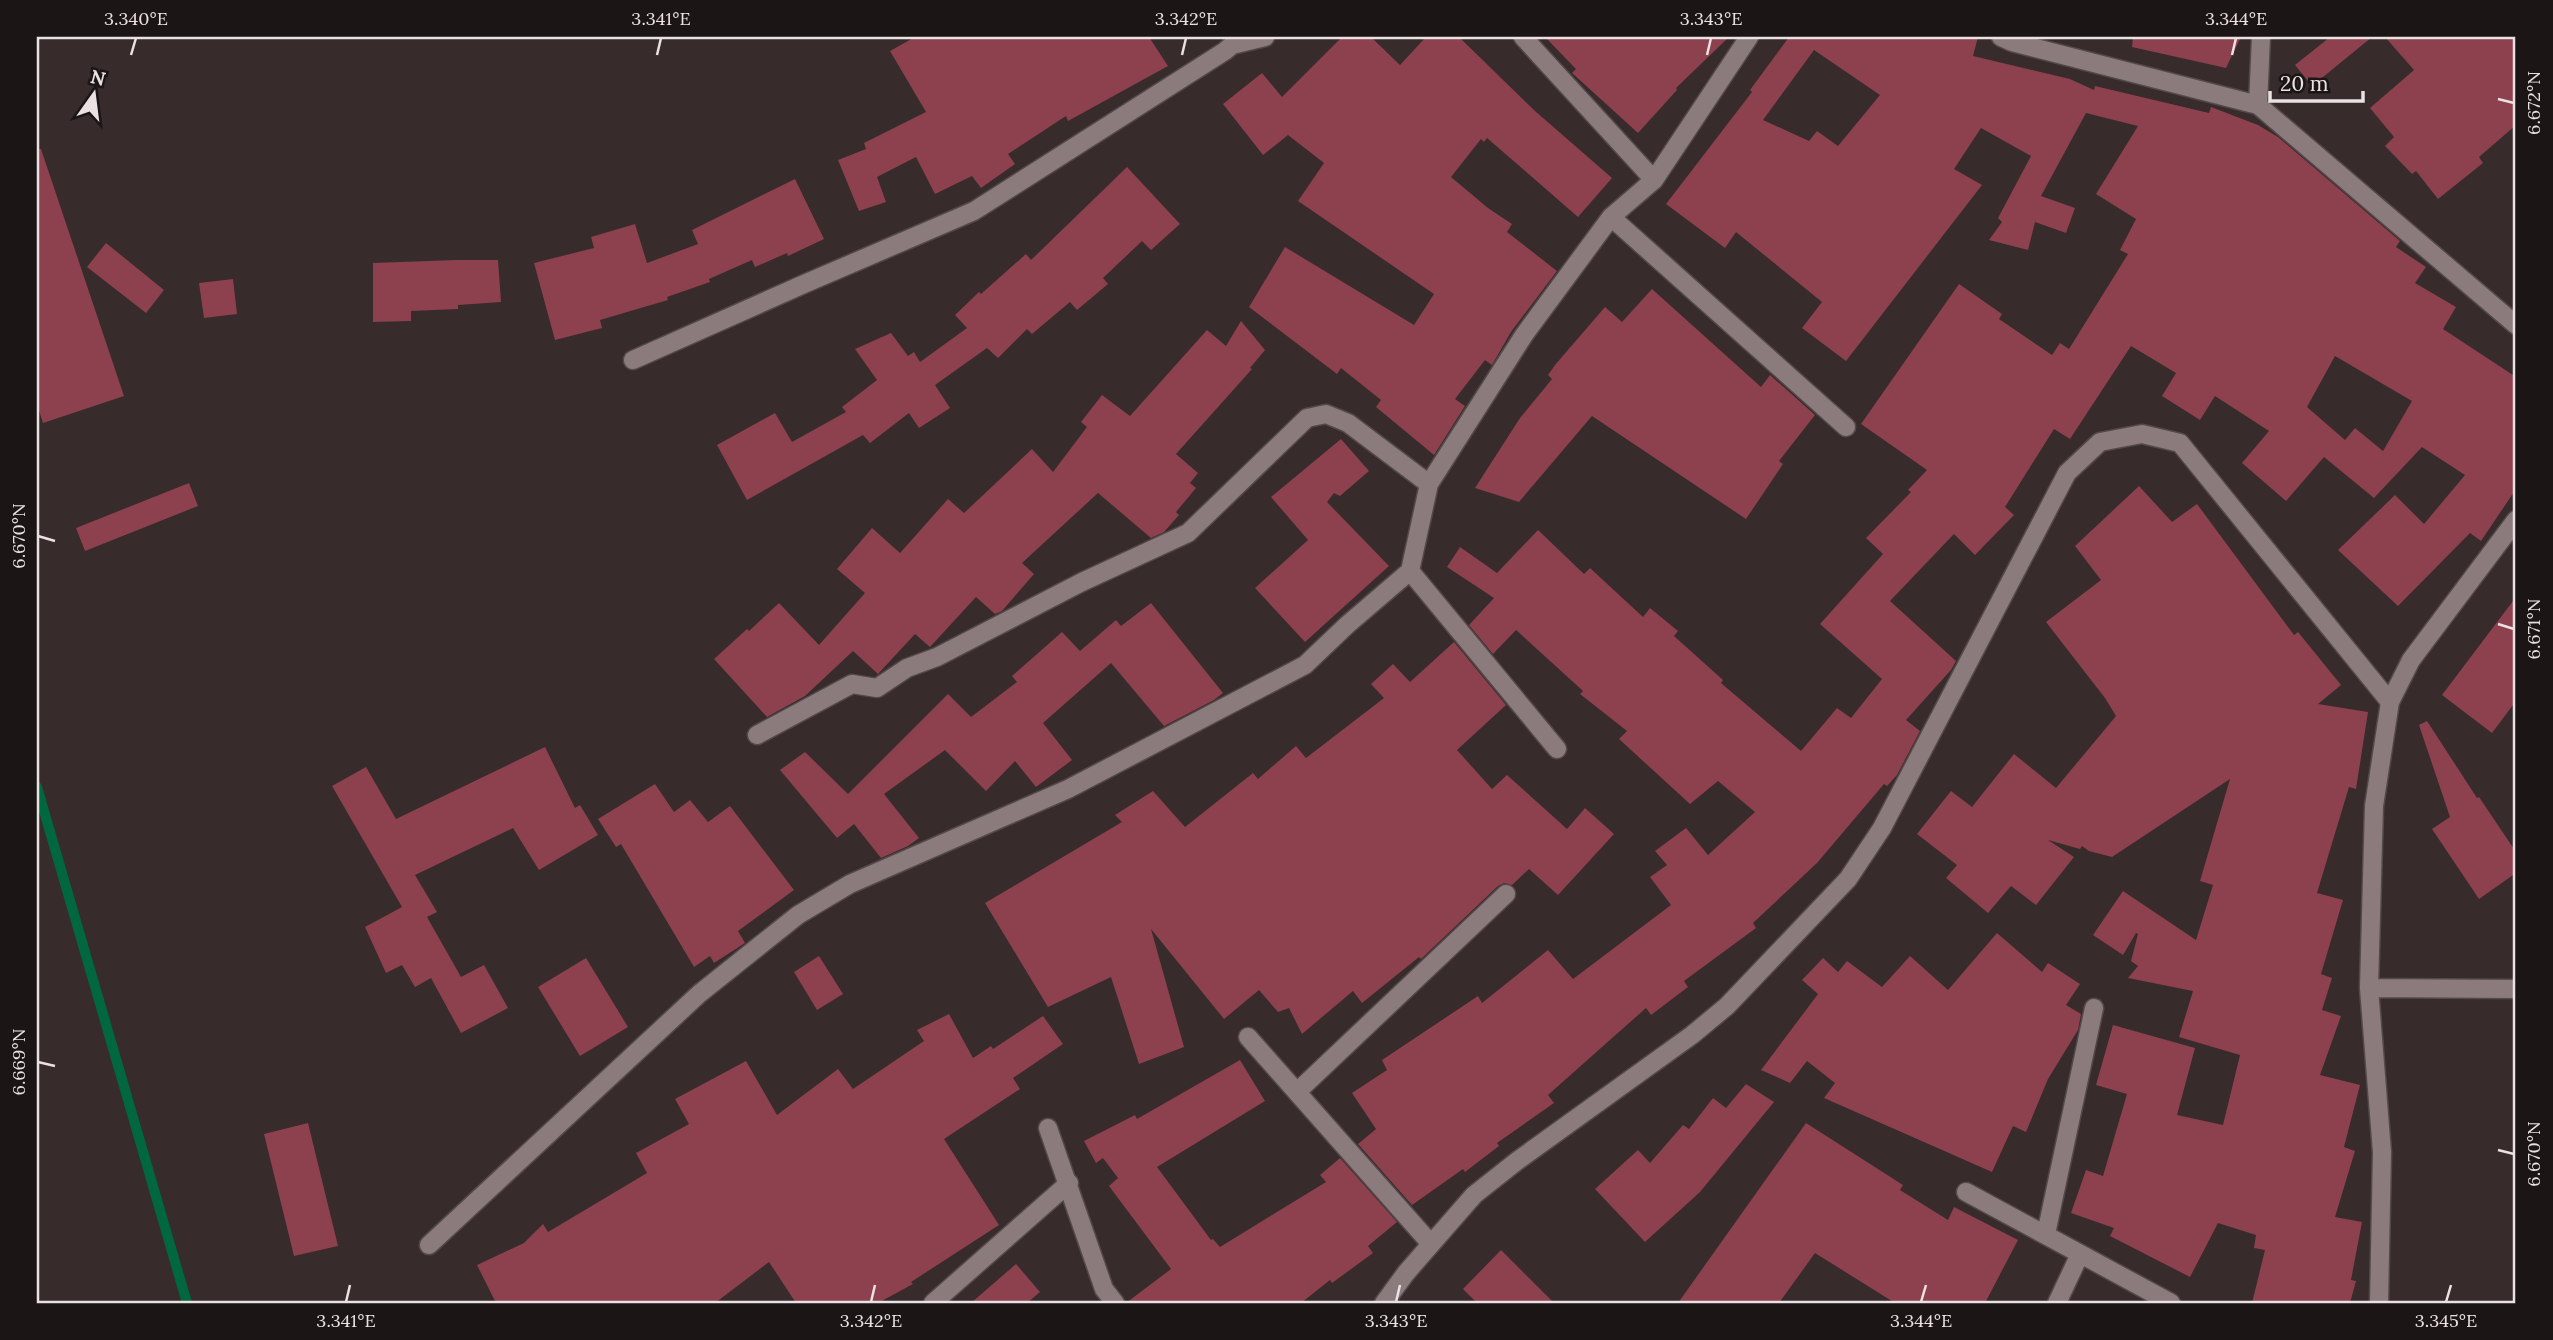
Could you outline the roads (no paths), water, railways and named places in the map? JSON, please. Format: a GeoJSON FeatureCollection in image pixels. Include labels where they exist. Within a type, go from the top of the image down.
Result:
{"type":"FeatureCollection","features":[{"type":"Feature","properties":{"kind":"street"},"geometry":{"type":"LineString","coordinates":[[633,360],[974,212],[1232,45],[1265,37]]}},
{"type":"Feature","properties":{"kind":"street"},"geometry":{"type":"LineString","coordinates":[[1523,37],[1654,180]]}},
{"type":"Feature","properties":{"kind":"street"},"geometry":{"type":"LineString","coordinates":[[429,1245],[699,994],[798,915],[850,884],[1068,789],[1306,665],[1347,625],[1410,571],[1429,484],[1524,335],[1611,217],[1654,180],[1749,37]]}},
{"type":"Feature","properties":{"kind":"street"},"geometry":{"type":"LineString","coordinates":[[2001,37],[2258,105],[2516,326]]}},
{"type":"Feature","properties":{"kind":"street"},"geometry":{"type":"LineString","coordinates":[[2258,105],[2261,37]]}},
{"type":"Feature","properties":{"kind":"street"},"geometry":{"type":"LineString","coordinates":[[1611,217],[1846,427]]}},
{"type":"Feature","properties":{"kind":"street"},"geometry":{"type":"LineString","coordinates":[[757,735],[852,684],[877,688],[907,668],[937,657],[1082,582],[1188,533],[1307,418],[1326,414],[1348,423],[1429,484]]}},
{"type":"Feature","properties":{"kind":"street"},"geometry":{"type":"LineString","coordinates":[[1385,1303],[1430,1244],[1474,1195],[1692,1035],[1727,1006],[1848,879],[1882,828],[2067,473],[2100,442],[2142,434],[2180,443],[2390,702]]}},
{"type":"Feature","properties":{"kind":"street"},"geometry":{"type":"LineString","coordinates":[[2379,1303],[2382,1152],[2369,988],[2374,806],[2390,702],[2411,660],[2516,520]]}},
{"type":"Feature","properties":{"kind":"street"},"geometry":{"type":"LineString","coordinates":[[1410,571],[1558,749]]}},
{"type":"Feature","properties":{"kind":"street"},"geometry":{"type":"LineString","coordinates":[[1298,1091],[1506,894]]}},
{"type":"Feature","properties":{"kind":"street"},"geometry":{"type":"LineString","coordinates":[[2369,988],[2516,989]]}},
{"type":"Feature","properties":{"kind":"street"},"geometry":{"type":"LineString","coordinates":[[2046,1234],[2094,1008]]}},
{"type":"Feature","properties":{"kind":"street"},"geometry":{"type":"LineString","coordinates":[[1248,1037],[1430,1244]]}},
{"type":"Feature","properties":{"kind":"street"},"geometry":{"type":"LineString","coordinates":[[1048,1128],[1104,1289],[1115,1303]]}},
{"type":"Feature","properties":{"kind":"street"},"geometry":{"type":"LineString","coordinates":[[933,1303],[1069,1183]]}},
{"type":"Feature","properties":{"kind":"street"},"geometry":{"type":"LineString","coordinates":[[1966,1192],[2171,1303]]}},
{"type":"Feature","properties":{"kind":"street"},"geometry":{"type":"LineString","coordinates":[[2057,1303],[2080,1254]]}},
{"type":"Feature","properties":{"kind":"waterway"},"geometry":{"type":"LineString","coordinates":[[37,787],[187,1303]]}}]}
